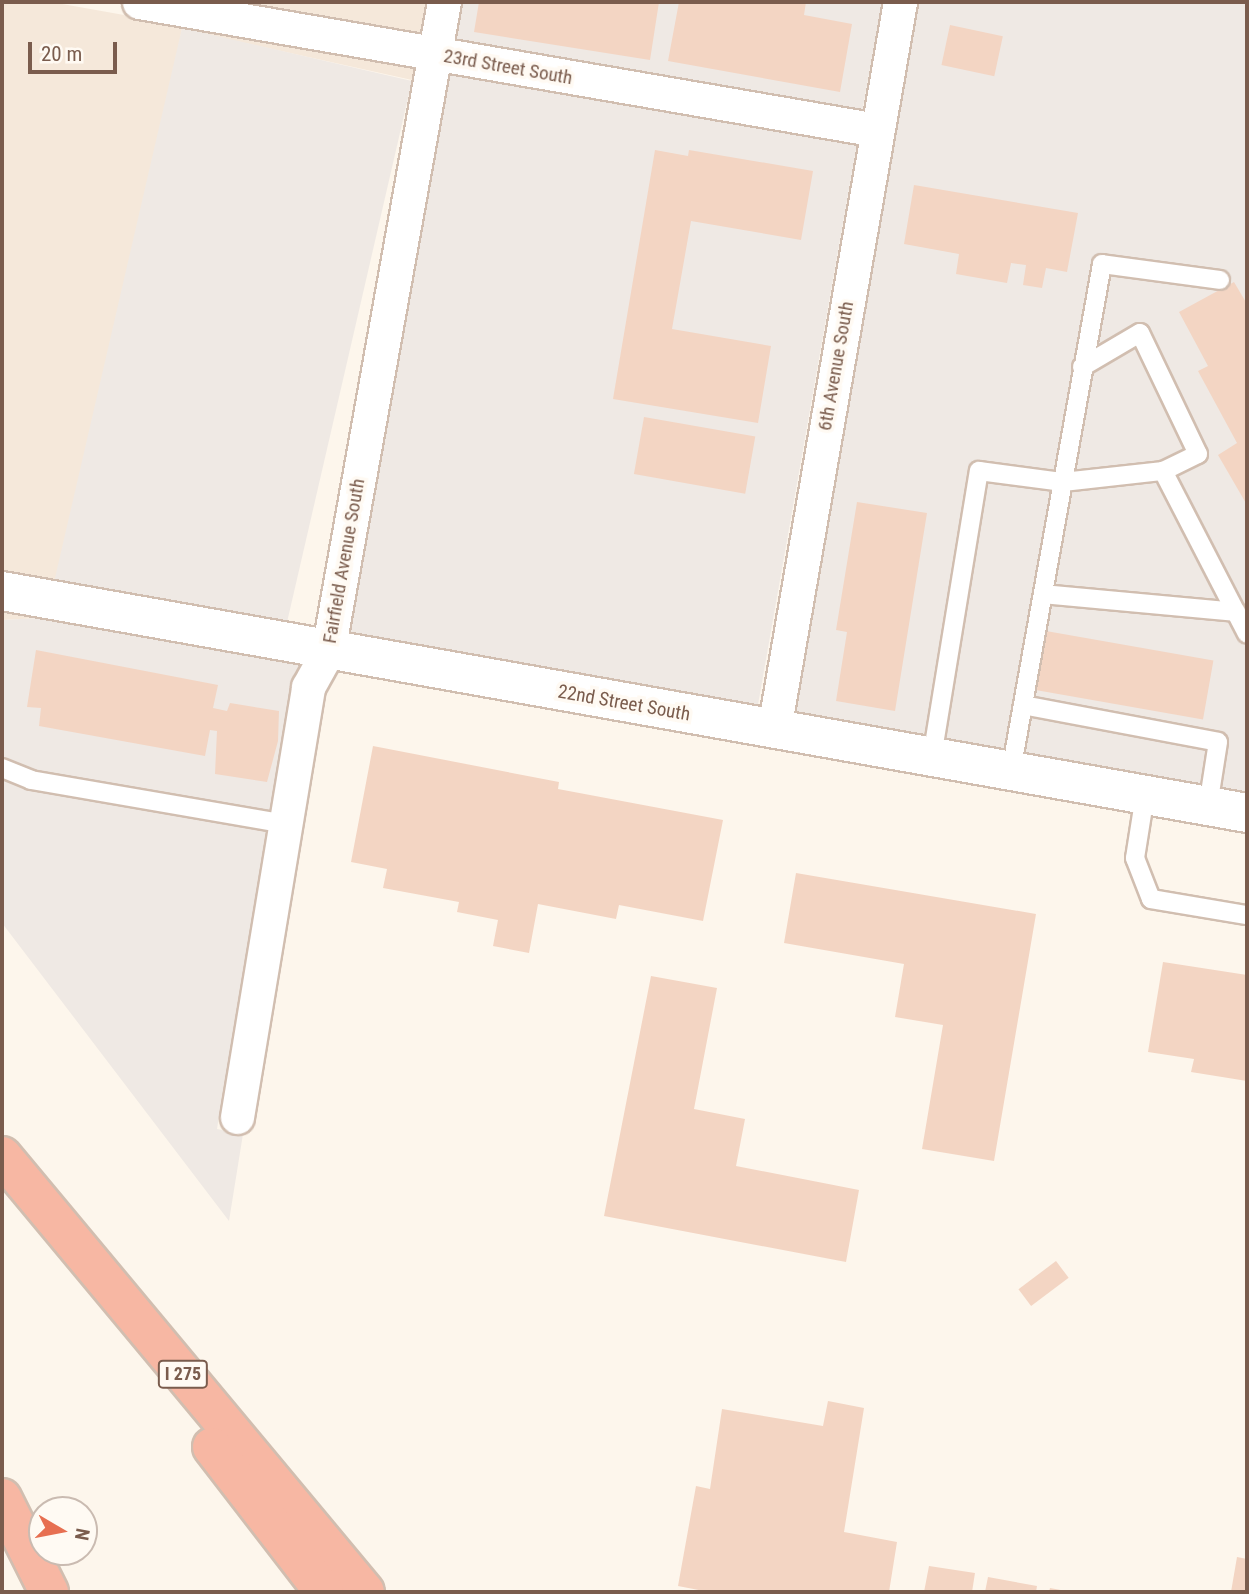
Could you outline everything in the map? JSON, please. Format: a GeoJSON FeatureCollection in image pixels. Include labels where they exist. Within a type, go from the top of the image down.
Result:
{"type":"FeatureCollection","features":[{"type":"Feature","properties":{"kind":"highway"},"geometry":{"type":"LineString","coordinates":[[2,1158],[245,1492],[324,1592]]}},
{"type":"Feature","properties":{"kind":"highway","name":"I 275"},"geometry":{"type":"LineString","coordinates":[[2,1158],[365,1592]]}},
{"type":"Feature","properties":{"kind":"highway"},"geometry":{"type":"LineString","coordinates":[[2,1472],[28,1520]]}},
{"type":"Feature","properties":{"kind":"highway"},"geometry":{"type":"LineString","coordinates":[[2,1498],[49,1592]]}},
{"type":"Feature","properties":{"kind":"highway"},"geometry":{"type":"LineString","coordinates":[[53,1566],[67,1592]]}},
{"type":"Feature","properties":{"kind":"street","name":"23rd Street South"},"geometry":{"type":"LineString","coordinates":[[139,2],[877,130]]}},
{"type":"Feature","properties":{"kind":"street","name":"Fairfield Avenue South"},"geometry":{"type":"LineString","coordinates":[[236,1117],[308,687],[328,650],[444,2]]}},
{"type":"Feature","properties":{"kind":"street","name":"6th Avenue South"},"geometry":{"type":"LineString","coordinates":[[774,729],[900,2]]}},
{"type":"Feature","properties":{"kind":"street","name":"22nd Street South"},"geometry":{"type":"LineString","coordinates":[[2,591],[1247,813]]}},
{"type":"Feature","properties":{"kind":"lane"},"geometry":{"type":"LineString","coordinates":[[1011,771],[1102,264],[1220,280]]}},
{"type":"Feature","properties":{"kind":"lane"},"geometry":{"type":"LineString","coordinates":[[932,757],[979,471],[1063,482],[1163,471],[1198,454],[1140,333],[1082,367]]}},
{"type":"Feature","properties":{"kind":"lane"},"geometry":{"type":"LineString","coordinates":[[1163,471],[1247,634]]}},
{"type":"Feature","properties":{"kind":"lane"},"geometry":{"type":"LineString","coordinates":[[1043,594],[1236,612]]}},
{"type":"Feature","properties":{"kind":"lane"},"geometry":{"type":"LineString","coordinates":[[1023,705],[1218,742],[1208,806]]}},
{"type":"Feature","properties":{"kind":"lane"},"geometry":{"type":"LineString","coordinates":[[2,768],[31,780],[285,824]]}},
{"type":"Feature","properties":{"kind":"lane"},"geometry":{"type":"LineString","coordinates":[[1145,795],[1135,858],[1151,899],[1247,915]]}},
{"type":"Feature","properties":{"kind":"shaded area"},"geometry":{"type":"Polygon","coordinates":[[[2,2],[51,2],[415,67],[412,80],[182,29],[70,588],[2,575],[2,2]]]}},
{"type":"Feature","properties":{"kind":"shaded area"},"geometry":{"type":"Polygon","coordinates":[[[227,2],[426,2],[420,36],[227,2]]]}},
{"type":"Feature","properties":{"kind":"shaded area"},"geometry":{"type":"Polygon","coordinates":[[[461,2],[882,2],[862,112],[454,43],[461,2]]]}},
{"type":"Feature","properties":{"kind":"shaded area"},"geometry":{"type":"Polygon","coordinates":[[[918,2],[1247,2],[1247,797],[793,717],[918,2]]]}},
{"type":"Feature","properties":{"kind":"shaded area"},"geometry":{"type":"Polygon","coordinates":[[[182,28],[412,81],[284,637],[54,584],[182,28]]]}},
{"type":"Feature","properties":{"kind":"shaded area"},"geometry":{"type":"Polygon","coordinates":[[[449,73],[857,145],[757,710],[349,638],[449,73]]]}},
{"type":"Feature","properties":{"kind":"shaded area"},"geometry":{"type":"Polygon","coordinates":[[[2,607],[59,617],[2,620],[2,607]]]}},
{"type":"Feature","properties":{"kind":"shaded area"},"geometry":{"type":"Polygon","coordinates":[[[59,617],[302,662],[291,684],[217,1129],[243,1134],[229,1221],[2,923],[2,620],[59,617]]]}},
{"type":"Feature","properties":{"kind":"building"},"geometry":{"type":"Polygon","coordinates":[[[479,2],[659,2],[650,60],[474,32],[479,2]]]}},
{"type":"Feature","properties":{"kind":"building"},"geometry":{"type":"Polygon","coordinates":[[[679,2],[806,2],[804,15],[852,24],[840,92],[668,61],[679,2]]]}},
{"type":"Feature","properties":{"kind":"building"},"geometry":{"type":"Polygon","coordinates":[[[950,25],[1003,36],[994,76],[941,65],[950,25]]]}},
{"type":"Feature","properties":{"kind":"building"},"geometry":{"type":"Polygon","coordinates":[[[655,150],[688,156],[689,150],[813,171],[801,240],[691,221],[672,329],[771,346],[758,423],[613,399],[655,150]]]}},
{"type":"Feature","properties":{"kind":"building"},"geometry":{"type":"Polygon","coordinates":[[[914,185],[1078,213],[1067,272],[1046,268],[1042,288],[1023,285],[1026,265],[1011,263],[1007,283],[956,274],[959,254],[904,244],[914,185]]]}},
{"type":"Feature","properties":{"kind":"building"},"geometry":{"type":"Polygon","coordinates":[[[1234,282],[1247,304],[1247,505],[1218,455],[1237,443],[1198,371],[1208,366],[1179,312],[1234,282]]]}},
{"type":"Feature","properties":{"kind":"building"},"geometry":{"type":"Polygon","coordinates":[[[644,417],[755,437],[745,494],[634,474],[644,417]]]}},
{"type":"Feature","properties":{"kind":"building"},"geometry":{"type":"Polygon","coordinates":[[[857,502],[927,513],[895,711],[836,701],[847,632],[836,630],[857,502]]]}},
{"type":"Feature","properties":{"kind":"building"},"geometry":{"type":"Polygon","coordinates":[[[1046,631],[1213,661],[1203,720],[1036,690],[1046,631]]]}},
{"type":"Feature","properties":{"kind":"building"},"geometry":{"type":"Polygon","coordinates":[[[36,650],[218,685],[213,708],[227,711],[230,703],[279,711],[278,741],[267,782],[215,774],[217,731],[210,730],[205,756],[39,726],[41,708],[27,707],[36,650]]]}},
{"type":"Feature","properties":{"kind":"building"},"geometry":{"type":"Polygon","coordinates":[[[373,746],[559,782],[558,789],[723,820],[703,921],[619,905],[616,919],[538,904],[529,953],[493,946],[498,920],[457,912],[459,902],[383,888],[387,869],[351,862],[373,746]]]}},
{"type":"Feature","properties":{"kind":"building"},"geometry":{"type":"Polygon","coordinates":[[[796,873],[1036,914],[994,1161],[922,1149],[943,1025],[895,1017],[904,964],[784,943],[796,873]]]}},
{"type":"Feature","properties":{"kind":"building"},"geometry":{"type":"Polygon","coordinates":[[[1163,962],[1247,975],[1247,1081],[1191,1072],[1194,1059],[1148,1052],[1163,962]]]}},
{"type":"Feature","properties":{"kind":"building"},"geometry":{"type":"Polygon","coordinates":[[[651,976],[717,988],[694,1109],[745,1119],[736,1166],[859,1190],[846,1262],[604,1216],[651,976]]]}},
{"type":"Feature","properties":{"kind":"building"},"geometry":{"type":"Polygon","coordinates":[[[1056,1261],[1069,1278],[1031,1306],[1018,1289],[1056,1261]]]}},
{"type":"Feature","properties":{"kind":"building"},"geometry":{"type":"Polygon","coordinates":[[[828,1401],[864,1408],[844,1532],[897,1542],[889,1592],[709,1592],[678,1586],[696,1486],[710,1489],[722,1409],[823,1426],[828,1401]]]}},
{"type":"Feature","properties":{"kind":"building"},"geometry":{"type":"Polygon","coordinates":[[[1237,1557],[1247,1559],[1247,1592],[1231,1592],[1237,1557]]]}},
{"type":"Feature","properties":{"kind":"building"},"geometry":{"type":"Polygon","coordinates":[[[929,1566],[975,1573],[972,1592],[924,1592],[929,1566]]]}},
{"type":"Feature","properties":{"kind":"building"},"geometry":{"type":"Polygon","coordinates":[[[988,1577],[1037,1586],[1036,1592],[985,1592],[988,1577]]]}},
{"type":"Feature","properties":{"kind":"building"},"geometry":{"type":"Polygon","coordinates":[[[1050,1588],[1066,1591],[1066,1592],[1049,1592],[1050,1588]]]}}]}
